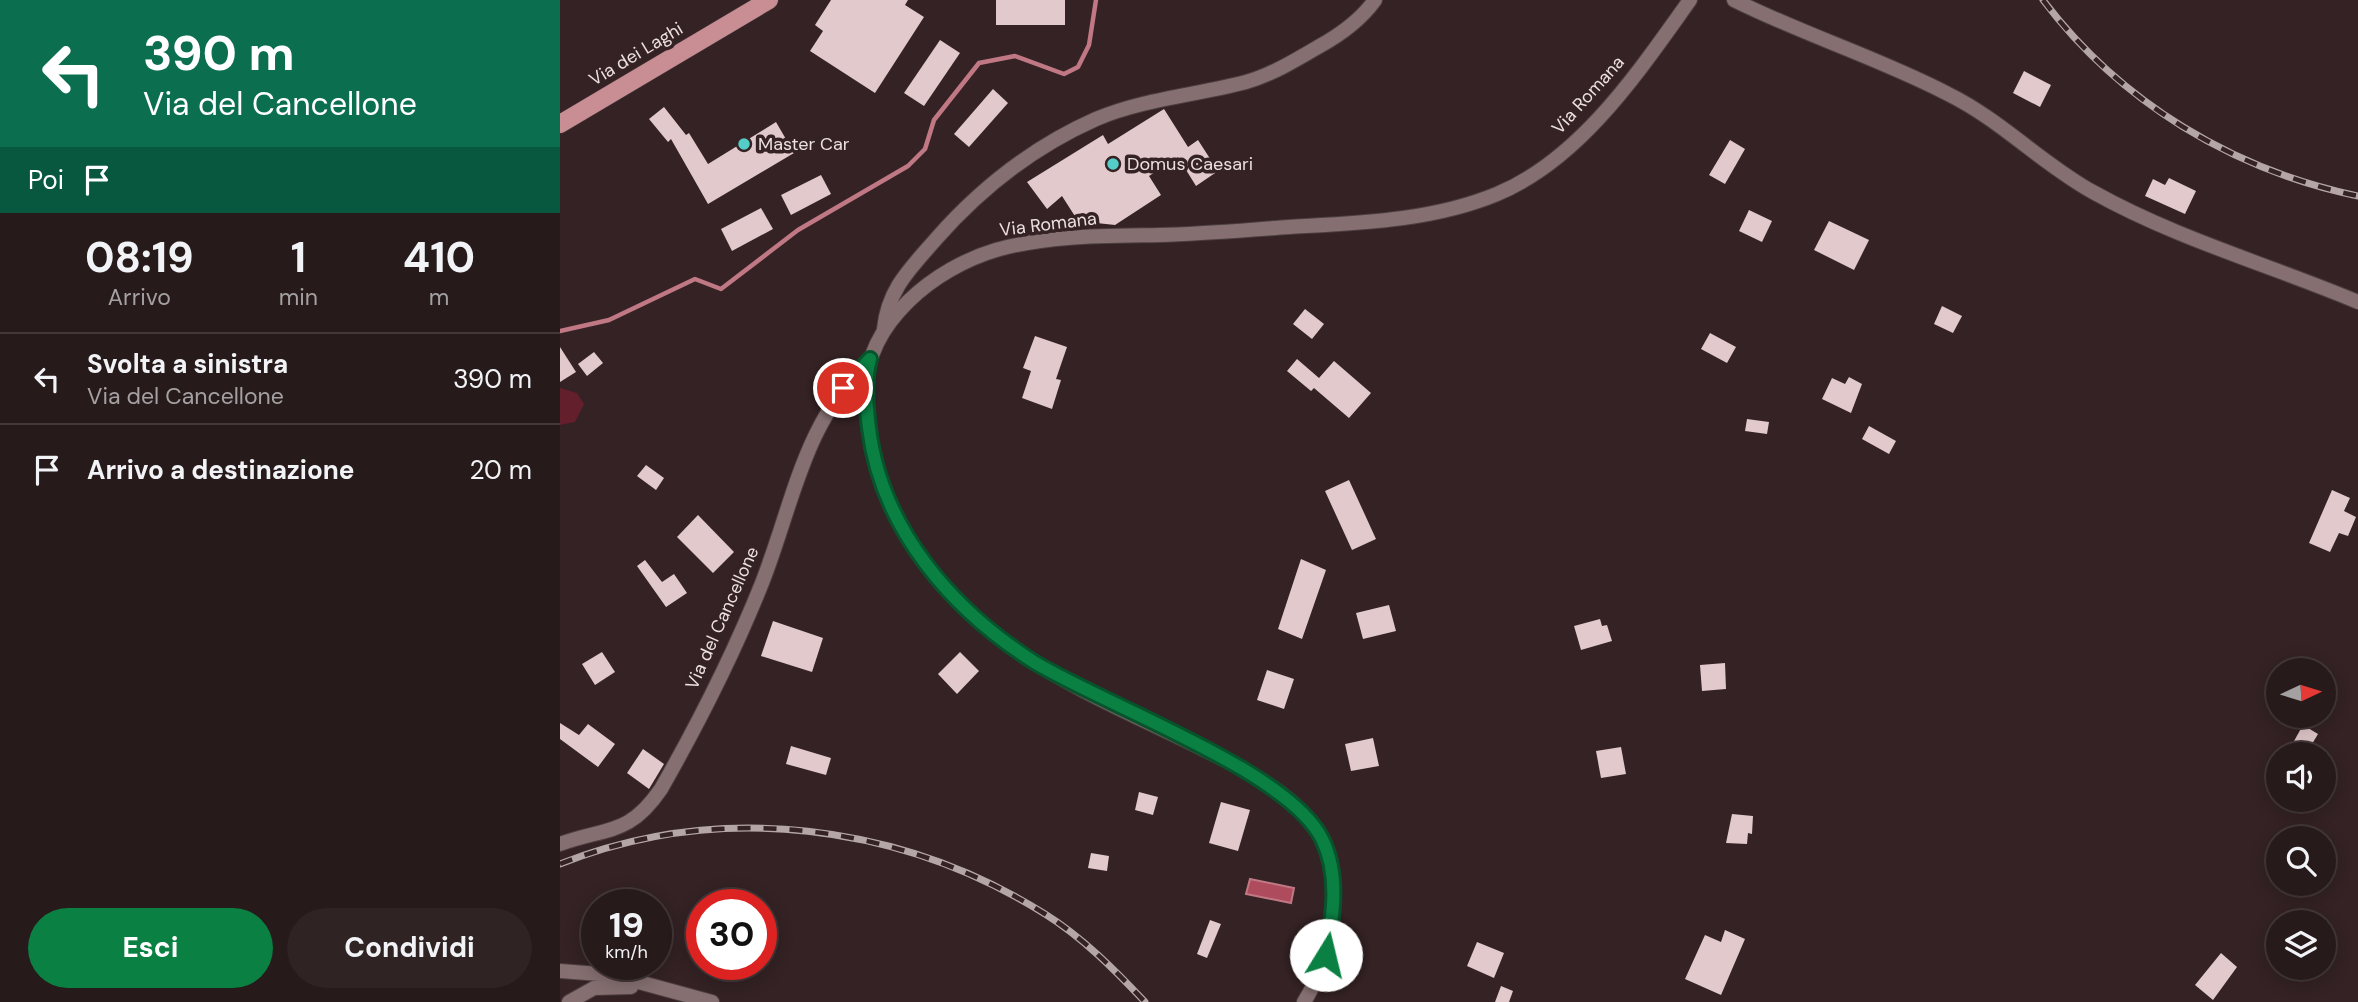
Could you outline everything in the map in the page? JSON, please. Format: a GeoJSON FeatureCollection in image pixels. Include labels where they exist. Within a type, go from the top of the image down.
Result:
{"type":"FeatureCollection","features":[{"type":"Feature","properties":{"kind":"main road","name":"Via dei Laghi"},"geometry":{"type":"LineString","coordinates":[[560,124],[769,0]]}},
{"type":"Feature","properties":{"kind":"street"},"geometry":{"type":"LineString","coordinates":[[883,331],[890,298],[925,252],[971,203],[1036,150],[1097,118],[1139,105],[1250,81],[1278,69],[1352,26],[1374,0]]}},
{"type":"Feature","properties":{"kind":"street","name":"Via Romana"},"geometry":{"type":"LineString","coordinates":[[1304,1002],[1326,955],[1334,900],[1332,869],[1317,830],[1307,816],[1256,776],[1058,676],[1028,658],[953,594],[914,548],[885,498],[872,454],[866,382],[870,359],[883,331],[905,305],[946,273],[975,257],[1012,246],[1076,237],[1172,235],[1392,220],[1431,214],[1492,196],[1536,173],[1582,133],[1621,91],[1690,0]]}},
{"type":"Feature","properties":{"kind":"street"},"geometry":{"type":"LineString","coordinates":[[1734,0],[1825,42],[1906,73],[1957,98],[2074,181],[2133,213],[2200,242],[2358,302]]}},
{"type":"Feature","properties":{"kind":"street","name":"Via del Cancellone"},"geometry":{"type":"LineString","coordinates":[[560,844],[627,824],[644,811],[661,789],[754,601],[816,431],[843,388],[870,359]]}},
{"type":"Feature","properties":{"kind":"street"},"geometry":{"type":"LineString","coordinates":[[560,971],[613,975],[712,1002]]}},
{"type":"Feature","properties":{"kind":"street"},"geometry":{"type":"LineString","coordinates":[[569,1002],[582,992],[600,986],[667,990]]}},
{"type":"Feature","properties":{"kind":"shaded area"},"geometry":{"type":"Polygon","coordinates":[[[560,388],[577,393],[584,404],[575,422],[560,425],[560,388]]]}},
{"type":"Feature","properties":{"kind":"shaded area"},"geometry":{"type":"Polygon","coordinates":[[[1250,879],[1294,888],[1291,903],[1246,894],[1250,879]]]}},
{"type":"Feature","properties":{"kind":"building"},"geometry":{"type":"Polygon","coordinates":[[[831,0],[908,0],[905,5],[924,17],[875,93],[810,51],[823,31],[815,25],[831,0]]]}},
{"type":"Feature","properties":{"kind":"building"},"geometry":{"type":"Polygon","coordinates":[[[996,0],[1065,0],[1065,25],[996,25],[996,0]]]}},
{"type":"Feature","properties":{"kind":"building"},"geometry":{"type":"Polygon","coordinates":[[[940,40],[960,53],[924,106],[904,93],[940,40]]]}},
{"type":"Feature","properties":{"kind":"building"},"geometry":{"type":"Polygon","coordinates":[[[2024,71],[2051,85],[2040,107],[2013,93],[2024,71]]]}},
{"type":"Feature","properties":{"kind":"building"},"geometry":{"type":"Polygon","coordinates":[[[993,89],[1008,103],[969,147],[954,134],[993,89]]]}},
{"type":"Feature","properties":{"kind":"building"},"geometry":{"type":"Polygon","coordinates":[[[664,107],[686,135],[689,133],[708,164],[776,122],[794,153],[708,204],[671,139],[668,142],[649,119],[664,107]]]}},
{"type":"Feature","properties":{"kind":"building","name":"Domus Caesari"},"geometry":{"type":"Polygon","coordinates":[[[1164,109],[1188,147],[1198,140],[1218,171],[1196,186],[1178,157],[1149,176],[1161,195],[1115,225],[1078,221],[1062,196],[1047,209],[1027,182],[1103,135],[1108,144],[1164,109]]]}},
{"type":"Feature","properties":{"kind":"building"},"geometry":{"type":"Polygon","coordinates":[[[1730,140],[1745,149],[1725,184],[1709,175],[1730,140]]]}},
{"type":"Feature","properties":{"kind":"building"},"geometry":{"type":"Polygon","coordinates":[[[821,175],[831,194],[791,215],[781,195],[821,175]]]}},
{"type":"Feature","properties":{"kind":"building"},"geometry":{"type":"Polygon","coordinates":[[[2169,178],[2196,191],[2185,214],[2145,196],[2153,179],[2165,185],[2169,178]]]}},
{"type":"Feature","properties":{"kind":"building"},"geometry":{"type":"Polygon","coordinates":[[[761,208],[773,229],[732,251],[721,229],[761,208]]]}},
{"type":"Feature","properties":{"kind":"building"},"geometry":{"type":"Polygon","coordinates":[[[1749,210],[1772,221],[1762,242],[1739,231],[1749,210]]]}},
{"type":"Feature","properties":{"kind":"building"},"geometry":{"type":"Polygon","coordinates":[[[1829,221],[1869,240],[1854,270],[1814,250],[1829,221]]]}},
{"type":"Feature","properties":{"kind":"building"},"geometry":{"type":"Polygon","coordinates":[[[1942,306],[1962,316],[1953,333],[1934,324],[1942,306]]]}},
{"type":"Feature","properties":{"kind":"building"},"geometry":{"type":"Polygon","coordinates":[[[1305,309],[1324,324],[1312,339],[1293,324],[1305,309]]]}},
{"type":"Feature","properties":{"kind":"building"},"geometry":{"type":"Polygon","coordinates":[[[1710,333],[1736,347],[1727,363],[1701,349],[1710,333]]]}},
{"type":"Feature","properties":{"kind":"building"},"geometry":{"type":"Polygon","coordinates":[[[1035,336],[1067,347],[1056,379],[1061,380],[1052,409],[1022,398],[1031,371],[1023,368],[1035,336]]]}},
{"type":"Feature","properties":{"kind":"building"},"geometry":{"type":"Polygon","coordinates":[[[560,347],[576,372],[560,382],[560,347]]]}},
{"type":"Feature","properties":{"kind":"building"},"geometry":{"type":"Polygon","coordinates":[[[594,352],[603,363],[587,376],[578,364],[594,352]]]}},
{"type":"Feature","properties":{"kind":"building"},"geometry":{"type":"Polygon","coordinates":[[[1297,359],[1319,378],[1334,361],[1371,393],[1349,418],[1314,388],[1311,391],[1287,371],[1297,359]]]}},
{"type":"Feature","properties":{"kind":"building"},"geometry":{"type":"Polygon","coordinates":[[[1849,377],[1862,384],[1851,413],[1822,399],[1832,378],[1845,384],[1849,377]]]}},
{"type":"Feature","properties":{"kind":"building"},"geometry":{"type":"Polygon","coordinates":[[[1747,419],[1769,422],[1767,434],[1745,431],[1747,419]]]}},
{"type":"Feature","properties":{"kind":"building"},"geometry":{"type":"Polygon","coordinates":[[[1869,426],[1896,441],[1889,454],[1862,439],[1869,426]]]}},
{"type":"Feature","properties":{"kind":"building"},"geometry":{"type":"Polygon","coordinates":[[[646,465],[664,478],[656,490],[637,476],[646,465]]]}},
{"type":"Feature","properties":{"kind":"building"},"geometry":{"type":"Polygon","coordinates":[[[1349,480],[1376,539],[1352,550],[1325,491],[1349,480]]]}},
{"type":"Feature","properties":{"kind":"building"},"geometry":{"type":"Polygon","coordinates":[[[2332,490],[2350,498],[2344,511],[2356,517],[2348,536],[2339,533],[2330,552],[2309,543],[2332,490]]]}},
{"type":"Feature","properties":{"kind":"building"},"geometry":{"type":"Polygon","coordinates":[[[698,515],[734,552],[713,573],[677,537],[698,515]]]}},
{"type":"Feature","properties":{"kind":"building"},"geometry":{"type":"Polygon","coordinates":[[[1301,559],[1326,570],[1302,639],[1278,629],[1301,559]]]}},
{"type":"Feature","properties":{"kind":"building"},"geometry":{"type":"Polygon","coordinates":[[[645,560],[662,582],[674,574],[687,593],[666,607],[637,566],[645,560]]]}},
{"type":"Feature","properties":{"kind":"building"},"geometry":{"type":"Polygon","coordinates":[[[1389,605],[1396,631],[1363,639],[1356,613],[1389,605]]]}},
{"type":"Feature","properties":{"kind":"building"},"geometry":{"type":"Polygon","coordinates":[[[1600,619],[1602,626],[1607,625],[1612,641],[1581,650],[1574,626],[1600,619]]]}},
{"type":"Feature","properties":{"kind":"building"},"geometry":{"type":"Polygon","coordinates":[[[773,621],[823,638],[812,672],[761,656],[773,621]]]}},
{"type":"Feature","properties":{"kind":"building"},"geometry":{"type":"Polygon","coordinates":[[[602,652],[615,672],[595,685],[582,664],[602,652]]]}},
{"type":"Feature","properties":{"kind":"building"},"geometry":{"type":"Polygon","coordinates":[[[960,652],[979,671],[957,694],[938,674],[960,652]]]}},
{"type":"Feature","properties":{"kind":"building"},"geometry":{"type":"Polygon","coordinates":[[[1725,663],[1726,689],[1702,691],[1700,665],[1725,663]]]}},
{"type":"Feature","properties":{"kind":"building"},"geometry":{"type":"Polygon","coordinates":[[[1267,670],[1294,679],[1284,709],[1257,700],[1267,670]]]}},
{"type":"Feature","properties":{"kind":"building"},"geometry":{"type":"Polygon","coordinates":[[[560,723],[579,735],[588,724],[615,744],[598,767],[560,739],[560,723]]]}},
{"type":"Feature","properties":{"kind":"building"},"geometry":{"type":"Polygon","coordinates":[[[2301,728],[2308,728],[2318,734],[2313,742],[2293,742],[2301,728]]]}},
{"type":"Feature","properties":{"kind":"building"},"geometry":{"type":"Polygon","coordinates":[[[1373,738],[1379,766],[1351,771],[1345,744],[1373,738]]]}},
{"type":"Feature","properties":{"kind":"building"},"geometry":{"type":"Polygon","coordinates":[[[791,746],[831,758],[826,775],[786,764],[791,746]]]}},
{"type":"Feature","properties":{"kind":"building"},"geometry":{"type":"Polygon","coordinates":[[[1621,747],[1626,774],[1601,778],[1596,751],[1621,747]]]}},
{"type":"Feature","properties":{"kind":"building"},"geometry":{"type":"Polygon","coordinates":[[[643,749],[664,764],[649,789],[627,773],[643,749]]]}},
{"type":"Feature","properties":{"kind":"building"},"geometry":{"type":"Polygon","coordinates":[[[1139,792],[1158,797],[1153,815],[1135,810],[1139,792]]]}},
{"type":"Feature","properties":{"kind":"building"},"geometry":{"type":"Polygon","coordinates":[[[1221,802],[1250,810],[1238,851],[1209,843],[1221,802]]]}},
{"type":"Feature","properties":{"kind":"building"},"geometry":{"type":"Polygon","coordinates":[[[1732,814],[1753,816],[1752,834],[1748,833],[1747,844],[1726,843],[1732,814]]]}},
{"type":"Feature","properties":{"kind":"building"},"geometry":{"type":"Polygon","coordinates":[[[1091,853],[1109,856],[1107,871],[1088,868],[1091,853]]]}},
{"type":"Feature","properties":{"kind":"building"},"geometry":{"type":"Polygon","coordinates":[[[1210,920],[1221,924],[1207,958],[1197,954],[1210,920]]]}},
{"type":"Feature","properties":{"kind":"building"},"geometry":{"type":"Polygon","coordinates":[[[1725,930],[1745,939],[1721,995],[1685,979],[1705,935],[1721,942],[1725,930]]]}},
{"type":"Feature","properties":{"kind":"building"},"geometry":{"type":"Polygon","coordinates":[[[1477,942],[1504,953],[1494,978],[1467,966],[1477,942]]]}},
{"type":"Feature","properties":{"kind":"building"},"geometry":{"type":"Polygon","coordinates":[[[2221,953],[2237,967],[2213,1000],[2195,985],[2221,953]]]}},
{"type":"Feature","properties":{"kind":"building"},"geometry":{"type":"Polygon","coordinates":[[[1501,986],[1513,991],[1509,1002],[1495,1002],[1501,986]]]}},
{"type":"Feature","properties":{"kind":"waterway"},"geometry":{"type":"LineString","coordinates":[[560,331],[609,320],[695,279],[721,289],[798,230],[908,166],[925,149],[934,120],[979,63],[1015,56],[1064,74],[1078,67],[1089,45],[1096,0]]}},
{"type":"Feature","properties":{"kind":"railway"},"geometry":{"type":"LineString","coordinates":[[2043,0],[2107,70],[2183,127],[2267,169],[2358,196]]}},
{"type":"Feature","properties":{"kind":"railway"},"geometry":{"type":"LineString","coordinates":[[560,864],[621,844],[682,832],[745,828],[808,831],[870,842],[930,859],[989,883],[1045,914],[1098,955],[1145,1002]]}},
{"type":"Feature","properties":{"kind":"place","name":"Master Car"},"geometry":{"type":"Point","coordinates":[744,144]}},
{"type":"Feature","properties":{"kind":"place","name":"Domus Caesari"},"geometry":{"type":"Point","coordinates":[1113,164]}},
{"type":"Feature","properties":{"kind":"route"},"geometry":{"type":"LineString","coordinates":[[843,388],[870,359],[866,400],[872,454],[881,487],[897,521],[920,557],[953,594],[1010,646],[1034,662],[1256,776],[1310,819],[1329,857],[1334,886],[1326,955]]}}]}
